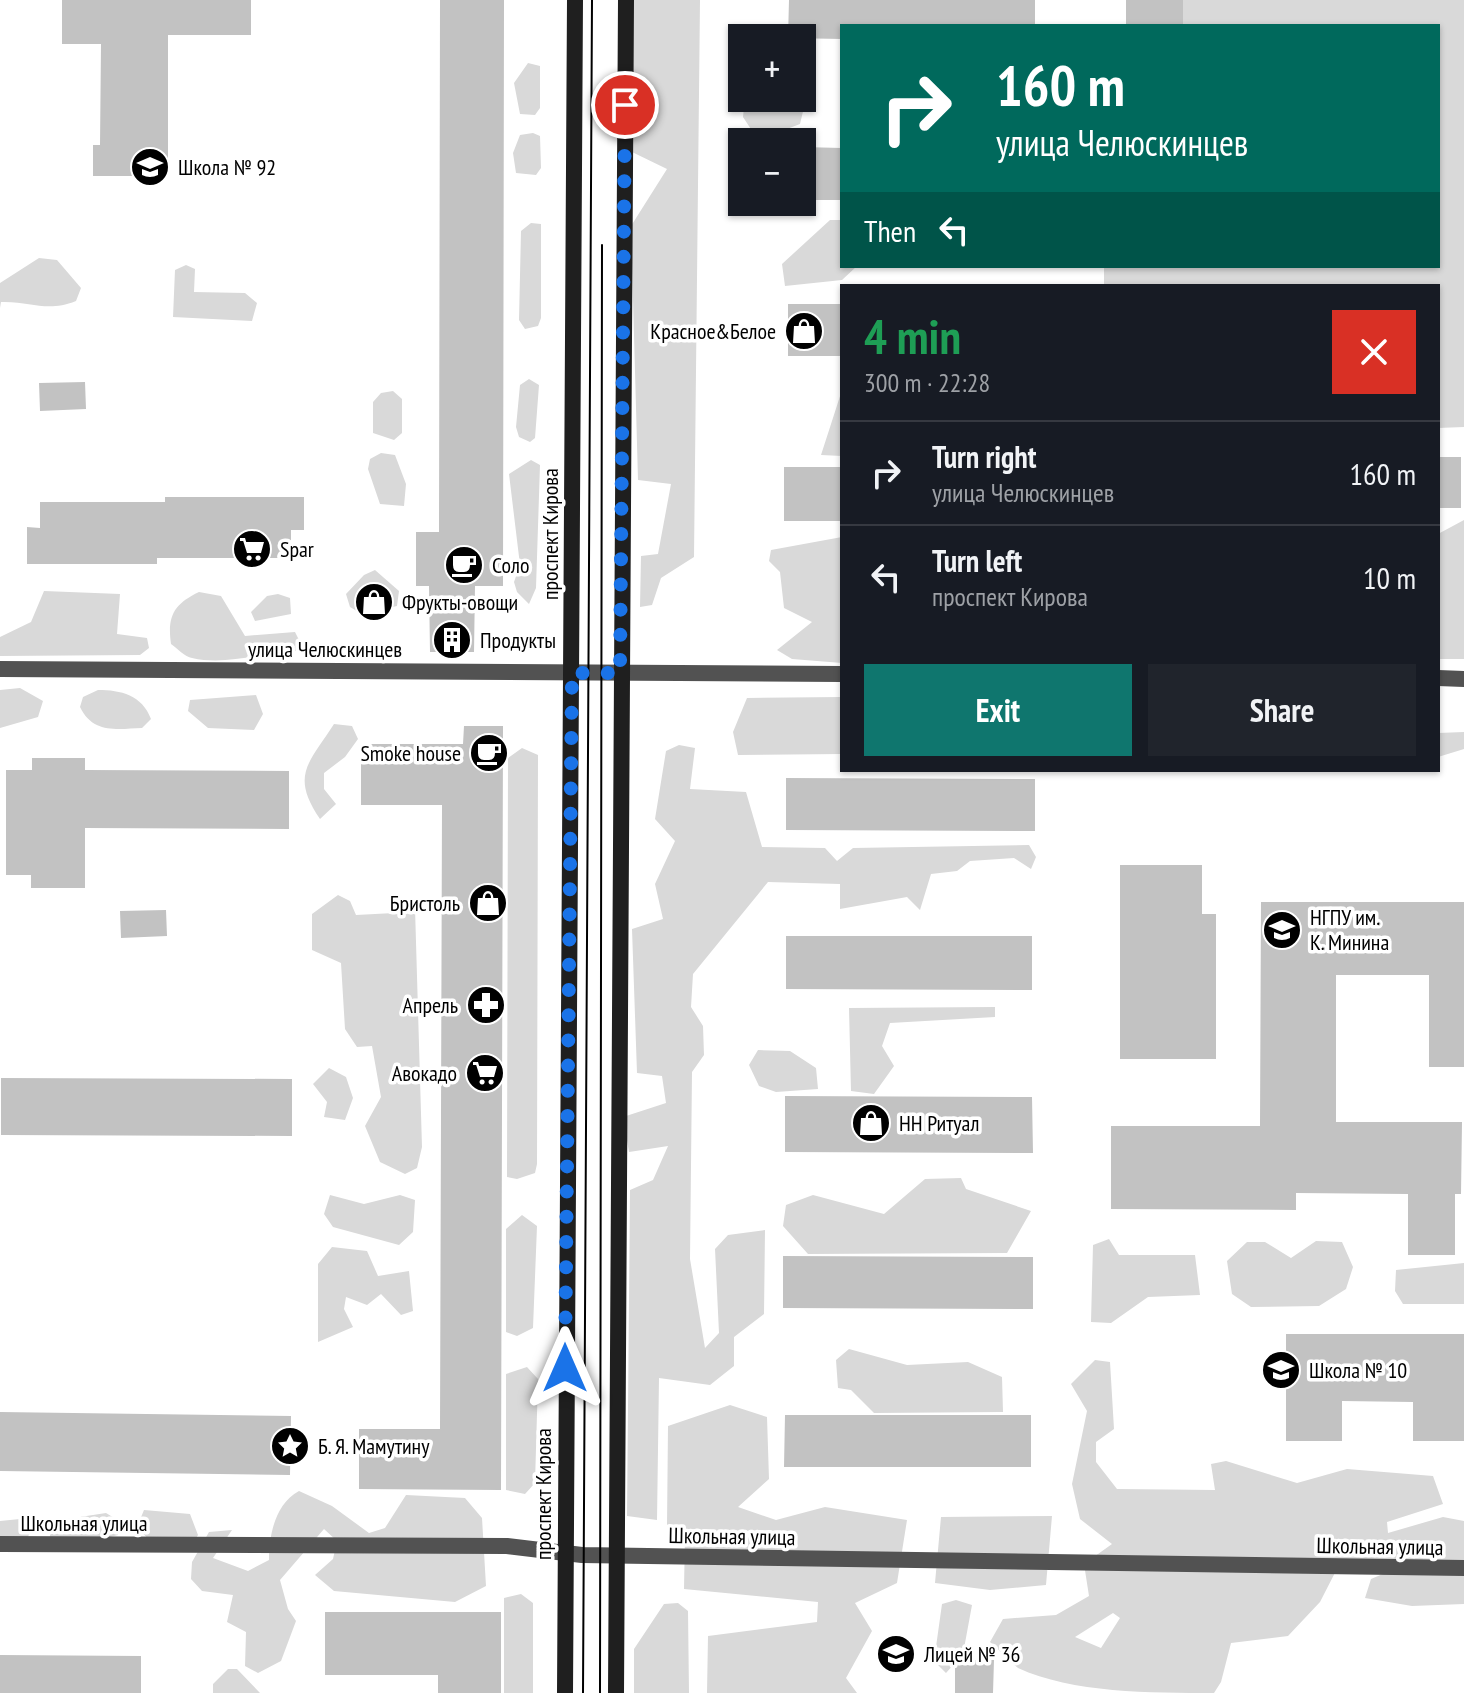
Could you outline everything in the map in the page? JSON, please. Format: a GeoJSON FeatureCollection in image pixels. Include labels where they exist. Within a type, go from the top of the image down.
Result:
{"type":"FeatureCollection","features":[{"type":"Feature","properties":{"kind":"street","name":"проспект Кирова"},"geometry":{"type":"LineString","coordinates":[[565,1693],[575,0]]}},
{"type":"Feature","properties":{"kind":"street"},"geometry":{"type":"LineString","coordinates":[[616,1693],[626,0]]}},
{"type":"Feature","properties":{"kind":"street","name":"улица Челюскинцев"},"geometry":{"type":"LineString","coordinates":[[0,669],[840,674]]}},
{"type":"Feature","properties":{"kind":"street"},"geometry":{"type":"LineString","coordinates":[[1440,678],[1464,679]]}},
{"type":"Feature","properties":{"kind":"street","name":"Школьная улица"},"geometry":{"type":"LineString","coordinates":[[0,1544],[507,1546],[616,1556],[1464,1568]]}},
{"type":"Feature","properties":{"kind":"shaded area"},"geometry":{"type":"Polygon","coordinates":[[[633,0],[700,0],[694,557],[661,578],[652,605],[640,607],[641,556],[658,554],[671,484],[638,480],[631,226],[667,169],[632,152],[633,0]]]}},
{"type":"Feature","properties":{"kind":"shaded area"},"geometry":{"type":"Polygon","coordinates":[[[1126,0],[1464,0],[1464,427],[1440,428],[1440,284],[1104,284],[1104,268],[1440,268],[1440,24],[1126,24],[1126,0]]]}},
{"type":"Feature","properties":{"kind":"shaded area"},"geometry":{"type":"Polygon","coordinates":[[[528,63],[540,66],[540,108],[535,115],[520,114],[514,83],[528,63]]]}},
{"type":"Feature","properties":{"kind":"shaded area"},"geometry":{"type":"Polygon","coordinates":[[[744,112],[803,112],[800,124],[790,128],[750,128],[743,117],[744,112]]]}},
{"type":"Feature","properties":{"kind":"shaded area"},"geometry":{"type":"Polygon","coordinates":[[[533,133],[540,136],[541,168],[536,175],[516,173],[513,153],[520,135],[533,133]]]}},
{"type":"Feature","properties":{"kind":"shaded area"},"geometry":{"type":"Polygon","coordinates":[[[830,220],[840,220],[840,268],[855,268],[842,280],[785,286],[782,264],[830,220]]]}},
{"type":"Feature","properties":{"kind":"shaded area"},"geometry":{"type":"Polygon","coordinates":[[[531,223],[541,224],[541,318],[538,326],[525,329],[519,320],[521,231],[531,223]]]}},
{"type":"Feature","properties":{"kind":"shaded area"},"geometry":{"type":"Polygon","coordinates":[[[39,258],[57,260],[81,288],[76,301],[56,306],[1,302],[0,308],[0,283],[39,258]]]}},
{"type":"Feature","properties":{"kind":"shaded area"},"geometry":{"type":"Polygon","coordinates":[[[186,265],[195,269],[194,292],[245,293],[257,303],[252,321],[173,317],[175,270],[186,265]]]}},
{"type":"Feature","properties":{"kind":"shaded area"},"geometry":{"type":"Polygon","coordinates":[[[529,379],[539,385],[535,438],[530,442],[519,437],[516,427],[520,385],[529,379]]]}},
{"type":"Feature","properties":{"kind":"shaded area"},"geometry":{"type":"Polygon","coordinates":[[[393,391],[402,399],[402,433],[394,440],[373,433],[373,402],[381,393],[393,391]]]}},
{"type":"Feature","properties":{"kind":"shaded area"},"geometry":{"type":"Polygon","coordinates":[[[840,396],[840,456],[821,455],[840,396]]]}},
{"type":"Feature","properties":{"kind":"shaded area"},"geometry":{"type":"Polygon","coordinates":[[[381,453],[395,455],[406,484],[404,506],[380,504],[368,469],[370,459],[381,453]]]}},
{"type":"Feature","properties":{"kind":"shaded area"},"geometry":{"type":"Polygon","coordinates":[[[531,460],[540,465],[536,588],[529,604],[517,592],[514,582],[520,565],[509,474],[531,460]]]}},
{"type":"Feature","properties":{"kind":"shaded area"},"geometry":{"type":"Polygon","coordinates":[[[1464,520],[1464,659],[1440,659],[1440,533],[1464,520]]]}},
{"type":"Feature","properties":{"kind":"shaded area"},"geometry":{"type":"Polygon","coordinates":[[[840,537],[840,663],[792,659],[777,650],[812,622],[784,608],[780,572],[769,561],[771,550],[840,537]]]}},
{"type":"Feature","properties":{"kind":"shaded area"},"geometry":{"type":"Polygon","coordinates":[[[375,570],[399,591],[397,606],[362,614],[350,607],[346,594],[364,575],[375,570]]]}},
{"type":"Feature","properties":{"kind":"shaded area"},"geometry":{"type":"Polygon","coordinates":[[[44,591],[120,594],[117,634],[147,638],[149,648],[140,655],[0,656],[0,637],[31,622],[44,591]]]}},
{"type":"Feature","properties":{"kind":"shaded area"},"geometry":{"type":"Polygon","coordinates":[[[199,592],[221,596],[245,636],[295,632],[299,640],[296,651],[231,660],[187,656],[171,644],[170,626],[178,606],[199,592]]]}},
{"type":"Feature","properties":{"kind":"shaded area"},"geometry":{"type":"Polygon","coordinates":[[[278,594],[290,598],[291,614],[255,621],[251,612],[267,596],[278,594]]]}},
{"type":"Feature","properties":{"kind":"shaded area"},"geometry":{"type":"Polygon","coordinates":[[[20,688],[43,701],[38,717],[0,728],[0,690],[20,688]]]}},
{"type":"Feature","properties":{"kind":"shaded area"},"geometry":{"type":"Polygon","coordinates":[[[98,690],[115,691],[136,699],[151,719],[142,728],[99,726],[85,716],[80,707],[83,697],[98,690]]]}},
{"type":"Feature","properties":{"kind":"shaded area"},"geometry":{"type":"Polygon","coordinates":[[[256,695],[263,714],[254,730],[208,728],[188,711],[190,700],[256,695]]]}},
{"type":"Feature","properties":{"kind":"shaded area"},"geometry":{"type":"Polygon","coordinates":[[[840,697],[840,754],[738,755],[733,732],[747,698],[840,697]]]}},
{"type":"Feature","properties":{"kind":"shaded area"},"geometry":{"type":"Polygon","coordinates":[[[334,724],[352,726],[358,739],[345,757],[324,773],[324,789],[336,804],[320,819],[306,791],[306,770],[334,724]]]}},
{"type":"Feature","properties":{"kind":"shaded area"},"geometry":{"type":"Polygon","coordinates":[[[1464,732],[1464,749],[1440,756],[1440,733],[1464,732]]]}},
{"type":"Feature","properties":{"kind":"shaded area"},"geometry":{"type":"Polygon","coordinates":[[[679,745],[695,748],[690,789],[746,792],[762,847],[825,848],[837,861],[853,848],[1029,845],[1036,857],[1031,869],[1014,858],[970,861],[957,871],[931,874],[920,910],[907,897],[840,909],[840,884],[768,882],[693,974],[691,1007],[703,1026],[704,1055],[692,1072],[690,1259],[705,1348],[719,1333],[715,1249],[728,1235],[765,1230],[764,1314],[734,1337],[734,1366],[710,1385],[659,1378],[657,1520],[627,1516],[630,1190],[653,1180],[668,1146],[629,1152],[623,1117],[666,1103],[662,1076],[637,1073],[632,929],[663,919],[655,884],[675,841],[655,819],[666,751],[679,745]]]}},
{"type":"Feature","properties":{"kind":"shaded area"},"geometry":{"type":"Polygon","coordinates":[[[522,748],[538,755],[537,1164],[535,1173],[517,1179],[507,1177],[508,758],[522,748]]]}},
{"type":"Feature","properties":{"kind":"shaded area"},"geometry":{"type":"Polygon","coordinates":[[[338,895],[350,901],[356,915],[394,913],[403,905],[415,908],[422,1147],[417,1168],[405,1174],[380,1162],[365,1126],[381,1097],[372,1046],[357,1047],[345,1029],[341,963],[312,950],[312,914],[338,895]]]}},
{"type":"Feature","properties":{"kind":"shaded area"},"geometry":{"type":"Polygon","coordinates":[[[995,1007],[995,1017],[890,1023],[882,1046],[894,1066],[874,1094],[851,1091],[849,1008],[995,1007]]]}},
{"type":"Feature","properties":{"kind":"shaded area"},"geometry":{"type":"Polygon","coordinates":[[[758,1050],[790,1051],[816,1068],[818,1089],[776,1092],[759,1086],[749,1065],[758,1050]]]}},
{"type":"Feature","properties":{"kind":"shaded area"},"geometry":{"type":"Polygon","coordinates":[[[329,1068],[346,1077],[353,1098],[345,1120],[324,1117],[327,1102],[313,1084],[329,1068]]]}},
{"type":"Feature","properties":{"kind":"shaded area"},"geometry":{"type":"Polygon","coordinates":[[[961,1178],[966,1189],[1031,1211],[1007,1253],[808,1254],[783,1226],[786,1205],[813,1195],[884,1214],[925,1179],[961,1178]]]}},
{"type":"Feature","properties":{"kind":"shaded area"},"geometry":{"type":"Polygon","coordinates":[[[330,1195],[364,1204],[400,1195],[415,1200],[413,1232],[399,1245],[333,1227],[324,1214],[330,1195]]]}},
{"type":"Feature","properties":{"kind":"shaded area"},"geometry":{"type":"Polygon","coordinates":[[[522,1215],[537,1226],[533,1328],[517,1336],[506,1332],[506,1229],[522,1215]]]}},
{"type":"Feature","properties":{"kind":"shaded area"},"geometry":{"type":"Polygon","coordinates":[[[1109,1239],[1119,1255],[1195,1255],[1200,1295],[1148,1297],[1111,1323],[1091,1322],[1093,1245],[1109,1239]]]}},
{"type":"Feature","properties":{"kind":"shaded area"},"geometry":{"type":"Polygon","coordinates":[[[1316,1241],[1342,1242],[1353,1267],[1346,1289],[1319,1306],[1251,1307],[1232,1294],[1227,1261],[1247,1242],[1265,1242],[1291,1258],[1316,1241]]]}},
{"type":"Feature","properties":{"kind":"shaded area"},"geometry":{"type":"Polygon","coordinates":[[[332,1247],[367,1251],[378,1276],[409,1271],[413,1311],[401,1315],[381,1294],[367,1305],[346,1297],[344,1309],[353,1327],[318,1342],[318,1264],[332,1247]]]}},
{"type":"Feature","properties":{"kind":"shaded area"},"geometry":{"type":"Polygon","coordinates":[[[1464,1263],[1464,1304],[1403,1304],[1395,1291],[1396,1270],[1464,1263]]]}},
{"type":"Feature","properties":{"kind":"shaded area"},"geometry":{"type":"Polygon","coordinates":[[[849,1349],[907,1365],[968,1362],[1002,1377],[1003,1412],[874,1413],[851,1390],[838,1388],[836,1360],[849,1349]]]}},
{"type":"Feature","properties":{"kind":"shaded area"},"geometry":{"type":"Polygon","coordinates":[[[1095,1360],[1110,1362],[1114,1429],[1096,1442],[1096,1462],[1117,1489],[1215,1490],[1211,1464],[1226,1461],[1297,1483],[1347,1469],[1433,1476],[1443,1504],[1387,1522],[1388,1533],[1443,1517],[1464,1521],[1464,1560],[1341,1561],[1320,1602],[1288,1636],[1231,1643],[1221,1682],[1214,1693],[1139,1692],[1087,1687],[1018,1668],[990,1642],[1003,1619],[1056,1615],[1089,1596],[1084,1564],[1112,1544],[1080,1519],[1072,1484],[1087,1411],[1071,1384],[1095,1360]],[[1113,1613],[1075,1637],[1101,1648],[1120,1618],[1113,1613]]]}},
{"type":"Feature","properties":{"kind":"shaded area"},"geometry":{"type":"Polygon","coordinates":[[[527,1367],[538,1379],[535,1483],[525,1494],[506,1490],[506,1374],[527,1367]]]}},
{"type":"Feature","properties":{"kind":"shaded area"},"geometry":{"type":"Polygon","coordinates":[[[730,1405],[767,1417],[769,1479],[738,1507],[776,1520],[825,1507],[907,1520],[897,1583],[855,1603],[872,1631],[846,1678],[857,1693],[707,1693],[708,1636],[817,1622],[818,1602],[684,1589],[685,1534],[667,1525],[668,1426],[730,1405]]]}},
{"type":"Feature","properties":{"kind":"shaded area"},"geometry":{"type":"Polygon","coordinates":[[[299,1491],[332,1506],[369,1533],[385,1528],[406,1495],[465,1498],[482,1518],[486,1586],[455,1602],[334,1591],[315,1575],[333,1559],[337,1541],[324,1529],[280,1580],[288,1609],[296,1621],[281,1661],[258,1673],[245,1666],[246,1632],[227,1622],[233,1595],[202,1591],[191,1579],[192,1562],[209,1532],[232,1530],[213,1558],[248,1571],[269,1560],[275,1521],[284,1504],[299,1491]]]}},
{"type":"Feature","properties":{"kind":"shaded area"},"geometry":{"type":"Polygon","coordinates":[[[144,1510],[190,1514],[198,1535],[193,1543],[151,1542],[137,1527],[144,1510]]]}},
{"type":"Feature","properties":{"kind":"shaded area"},"geometry":{"type":"Polygon","coordinates":[[[106,1513],[116,1519],[118,1535],[86,1543],[49,1539],[54,1521],[106,1513]]]}},
{"type":"Feature","properties":{"kind":"shaded area"},"geometry":{"type":"Polygon","coordinates":[[[1052,1516],[1046,1585],[990,1590],[935,1583],[941,1517],[1052,1516]]]}},
{"type":"Feature","properties":{"kind":"shaded area"},"geometry":{"type":"Polygon","coordinates":[[[20,1519],[31,1531],[25,1542],[0,1542],[0,1521],[20,1519]]]}},
{"type":"Feature","properties":{"kind":"shaded area"},"geometry":{"type":"Polygon","coordinates":[[[1404,1565],[1464,1571],[1464,1604],[1412,1606],[1365,1598],[1371,1579],[1404,1565]]]}},
{"type":"Feature","properties":{"kind":"shaded area"},"geometry":{"type":"Polygon","coordinates":[[[521,1594],[533,1603],[533,1693],[504,1693],[504,1598],[521,1594]]]}},
{"type":"Feature","properties":{"kind":"shaded area"},"geometry":{"type":"Polygon","coordinates":[[[956,1600],[972,1605],[963,1654],[946,1673],[934,1661],[942,1604],[956,1600]]]}},
{"type":"Feature","properties":{"kind":"shaded area"},"geometry":{"type":"Polygon","coordinates":[[[678,1603],[688,1611],[689,1693],[634,1693],[634,1649],[664,1604],[678,1603]]]}},
{"type":"Feature","properties":{"kind":"shaded area"},"geometry":{"type":"Polygon","coordinates":[[[228,1669],[237,1669],[260,1693],[213,1693],[213,1684],[228,1669]]]}},
{"type":"Feature","properties":{"kind":"building"},"geometry":{"type":"Polygon","coordinates":[[[62,0],[251,0],[251,35],[168,35],[168,176],[93,176],[93,145],[100,145],[101,44],[62,44],[62,0]]]}},
{"type":"Feature","properties":{"kind":"building"},"geometry":{"type":"Polygon","coordinates":[[[440,0],[504,0],[503,586],[475,586],[474,652],[430,652],[429,586],[416,586],[416,532],[439,532],[440,0]]]}},
{"type":"Feature","properties":{"kind":"building"},"geometry":{"type":"Polygon","coordinates":[[[789,0],[1035,0],[1035,24],[840,24],[840,39],[816,39],[816,24],[788,24],[789,0]]]}},
{"type":"Feature","properties":{"kind":"building"},"geometry":{"type":"Polygon","coordinates":[[[1126,0],[1183,0],[1183,24],[1126,24],[1126,0]]]}},
{"type":"Feature","properties":{"kind":"building"},"geometry":{"type":"Polygon","coordinates":[[[816,147],[840,148],[840,200],[816,200],[816,147]]]}},
{"type":"Feature","properties":{"kind":"building"},"geometry":{"type":"Polygon","coordinates":[[[788,304],[840,304],[840,356],[788,356],[788,304]]]}},
{"type":"Feature","properties":{"kind":"building"},"geometry":{"type":"Polygon","coordinates":[[[85,382],[86,409],[40,411],[39,383],[85,382]]]}},
{"type":"Feature","properties":{"kind":"building"},"geometry":{"type":"Polygon","coordinates":[[[1440,457],[1461,457],[1461,508],[1440,508],[1440,457]]]}},
{"type":"Feature","properties":{"kind":"building"},"geometry":{"type":"Polygon","coordinates":[[[784,467],[840,467],[840,521],[784,521],[784,467]]]}},
{"type":"Feature","properties":{"kind":"building"},"geometry":{"type":"Polygon","coordinates":[[[165,497],[304,497],[304,530],[291,530],[291,558],[157,558],[157,564],[27,564],[27,527],[40,528],[40,502],[165,502],[165,497]]]}},
{"type":"Feature","properties":{"kind":"building"},"geometry":{"type":"Polygon","coordinates":[[[464,726],[503,726],[501,1490],[359,1489],[359,1429],[440,1429],[442,805],[361,805],[361,744],[463,744],[464,726]]]}},
{"type":"Feature","properties":{"kind":"building"},"geometry":{"type":"Polygon","coordinates":[[[32,758],[85,758],[85,770],[289,771],[289,829],[85,828],[85,888],[31,888],[31,875],[6,875],[6,770],[32,770],[32,758]]]}},
{"type":"Feature","properties":{"kind":"building"},"geometry":{"type":"Polygon","coordinates":[[[786,778],[1035,779],[1035,831],[786,830],[786,778]]]}},
{"type":"Feature","properties":{"kind":"building"},"geometry":{"type":"Polygon","coordinates":[[[1120,865],[1202,865],[1202,914],[1216,914],[1216,1059],[1120,1059],[1120,865]]]}},
{"type":"Feature","properties":{"kind":"building"},"geometry":{"type":"Polygon","coordinates":[[[1261,902],[1464,902],[1464,1067],[1429,1067],[1429,975],[1336,975],[1336,1122],[1462,1122],[1461,1194],[1455,1194],[1455,1255],[1408,1255],[1408,1194],[1296,1193],[1296,1210],[1111,1209],[1111,1126],[1260,1126],[1261,902]]]}},
{"type":"Feature","properties":{"kind":"building"},"geometry":{"type":"Polygon","coordinates":[[[166,910],[167,936],[121,938],[120,911],[166,910]]]}},
{"type":"Feature","properties":{"kind":"building"},"geometry":{"type":"Polygon","coordinates":[[[786,936],[1032,936],[1032,990],[786,989],[786,936]]]}},
{"type":"Feature","properties":{"kind":"building"},"geometry":{"type":"Polygon","coordinates":[[[1,1078],[292,1079],[292,1136],[1,1135],[1,1078]]]}},
{"type":"Feature","properties":{"kind":"building"},"geometry":{"type":"Polygon","coordinates":[[[785,1096],[1032,1097],[1033,1153],[785,1152],[785,1096]]]}},
{"type":"Feature","properties":{"kind":"building"},"geometry":{"type":"Polygon","coordinates":[[[783,1256],[1033,1257],[1033,1309],[783,1308],[783,1256]]]}},
{"type":"Feature","properties":{"kind":"building"},"geometry":{"type":"Polygon","coordinates":[[[1286,1334],[1464,1334],[1464,1441],[1413,1441],[1413,1402],[1342,1401],[1342,1441],[1286,1441],[1286,1334]]]}},
{"type":"Feature","properties":{"kind":"building"},"geometry":{"type":"Polygon","coordinates":[[[0,1412],[291,1416],[290,1475],[0,1471],[0,1412]]]}},
{"type":"Feature","properties":{"kind":"building"},"geometry":{"type":"Polygon","coordinates":[[[785,1415],[1031,1415],[1031,1467],[784,1467],[785,1415]]]}},
{"type":"Feature","properties":{"kind":"building"},"geometry":{"type":"Polygon","coordinates":[[[325,1612],[501,1612],[501,1693],[438,1693],[438,1675],[325,1675],[325,1612]]]}},
{"type":"Feature","properties":{"kind":"building"},"geometry":{"type":"Polygon","coordinates":[[[0,1655],[141,1656],[141,1693],[0,1693],[0,1655]]]}},
{"type":"Feature","properties":{"kind":"building"},"geometry":{"type":"Polygon","coordinates":[[[955,1660],[994,1660],[993,1693],[955,1693],[955,1660]]]}},
{"type":"Feature","properties":{"kind":"tram line"},"geometry":{"type":"LineString","coordinates":[[583,1693],[592,0]]}},
{"type":"Feature","properties":{"kind":"tram line"},"geometry":{"type":"LineString","coordinates":[[600,1693],[602,245]]}},
{"type":"Feature","properties":{"kind":"place","name":"Школа № 92"},"geometry":{"type":"Point","coordinates":[150,167]}},
{"type":"Feature","properties":{"kind":"place","name":"Красное&Белое"},"geometry":{"type":"Point","coordinates":[804,331]}},
{"type":"Feature","properties":{"kind":"place","name":"Spar"},"geometry":{"type":"Point","coordinates":[252,549]}},
{"type":"Feature","properties":{"kind":"place","name":"Соло"},"geometry":{"type":"Point","coordinates":[464,565]}},
{"type":"Feature","properties":{"kind":"place","name":"Фрукты-овощи"},"geometry":{"type":"Point","coordinates":[374,602]}},
{"type":"Feature","properties":{"kind":"place","name":"Продукты"},"geometry":{"type":"Point","coordinates":[452,640]}},
{"type":"Feature","properties":{"kind":"place","name":"Smoke house"},"geometry":{"type":"Point","coordinates":[489,753]}},
{"type":"Feature","properties":{"kind":"place","name":"Бристоль"},"geometry":{"type":"Point","coordinates":[488,903]}},
{"type":"Feature","properties":{"kind":"place","name":"НГПУ им. К. Минина"},"geometry":{"type":"Point","coordinates":[1282,930]}},
{"type":"Feature","properties":{"kind":"place","name":"Апрель"},"geometry":{"type":"Point","coordinates":[486,1005]}},
{"type":"Feature","properties":{"kind":"place","name":"Авокадо"},"geometry":{"type":"Point","coordinates":[485,1073]}},
{"type":"Feature","properties":{"kind":"place","name":"НН Ритуал"},"geometry":{"type":"Point","coordinates":[871,1123]}},
{"type":"Feature","properties":{"kind":"place","name":"Школа № 10"},"geometry":{"type":"Point","coordinates":[1281,1370]}},
{"type":"Feature","properties":{"kind":"place","name":"Б. Я. Мамутину"},"geometry":{"type":"Point","coordinates":[290,1446]}},
{"type":"Feature","properties":{"kind":"place","name":"Лицей № 36"},"geometry":{"type":"Point","coordinates":[896,1654]}},
{"type":"Feature","properties":{"kind":"route"},"geometry":{"type":"LineString","coordinates":[[565,1368],[572,673],[620,673],[625,105]]}}]}
